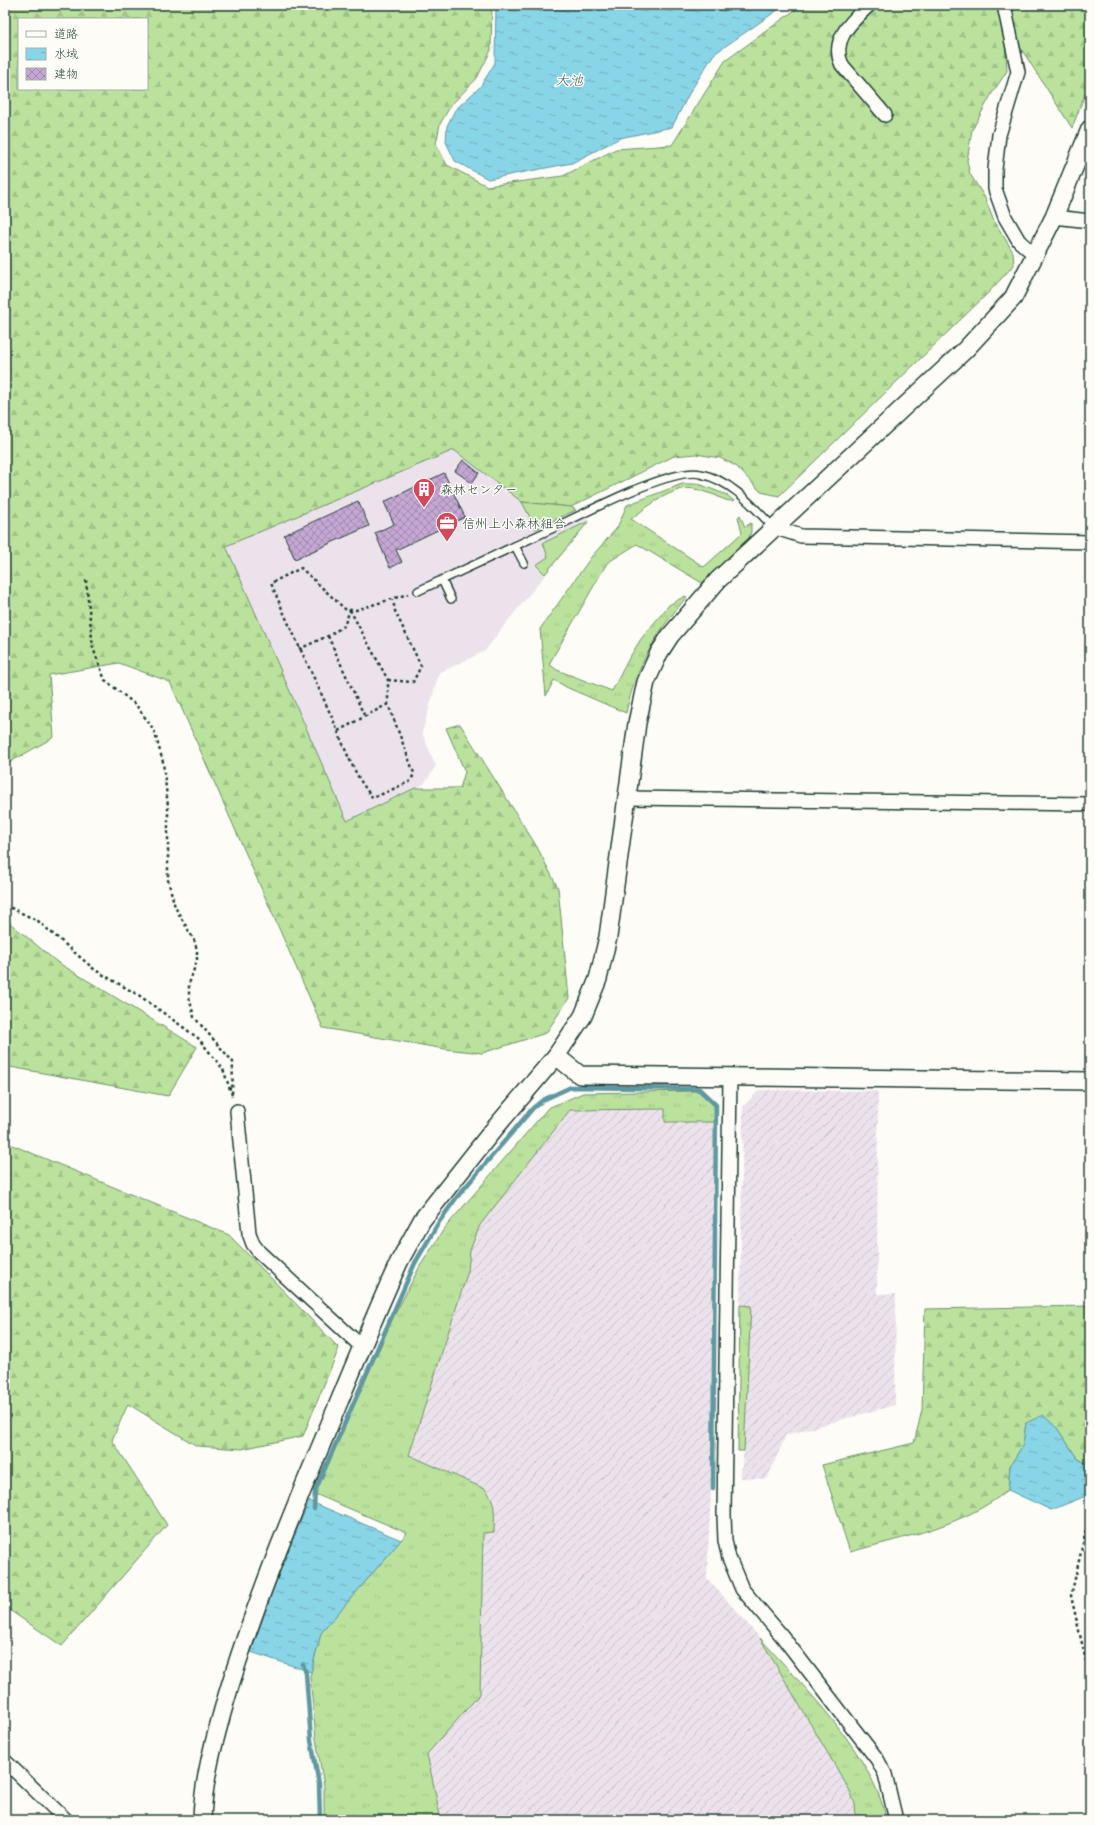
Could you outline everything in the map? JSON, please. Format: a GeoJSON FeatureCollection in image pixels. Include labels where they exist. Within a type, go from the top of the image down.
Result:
{"type":"FeatureCollection","features":[{"type":"Feature","properties":{"kind":"street"},"geometry":{"type":"LineString","coordinates":[[869,5],[842,33],[838,56],[842,65],[884,115]]}},
{"type":"Feature","properties":{"kind":"street"},"geometry":{"type":"LineString","coordinates":[[1008,5],[1006,10],[1018,72],[999,135],[995,169],[995,188],[1005,217],[1019,241],[1035,255]]}},
{"type":"Feature","properties":{"kind":"street"},"geometry":{"type":"LineString","coordinates":[[202,1820],[202,1806],[210,1760],[240,1651],[269,1569],[399,1262],[422,1220],[490,1134],[556,1056],[583,1016],[598,979],[608,937],[626,798],[640,709],[646,682],[659,653],[686,617],[718,580],[773,527],[965,350],[1014,298],[1054,217],[1090,129]]}},
{"type":"Feature","properties":{"kind":"street"},"geometry":{"type":"LineString","coordinates":[[1054,217],[1090,221]]}},
{"type":"Feature","properties":{"kind":"street"},"geometry":{"type":"LineString","coordinates":[[773,527],[801,536],[1090,542]]}},
{"type":"Feature","properties":{"kind":"street"},"geometry":{"type":"LineString","coordinates":[[626,798],[1090,804]]}},
{"type":"Feature","properties":{"kind":"street"},"geometry":{"type":"LineString","coordinates":[[556,1056],[580,1075],[1090,1080]]}},
{"type":"Feature","properties":{"kind":"street"},"geometry":{"type":"LineString","coordinates":[[730,1077],[724,1507],[725,1541],[732,1570],[742,1589],[786,1642],[877,1758],[885,1774],[896,1820]]}},
{"type":"Feature","properties":{"kind":"street"},"geometry":{"type":"LineString","coordinates":[[237,1111],[248,1224],[253,1244],[259,1252],[362,1347]]}},
{"type":"Feature","properties":{"kind":"street"},"geometry":{"type":"LineString","coordinates":[[5,1761],[66,1820]]}},
{"type":"Feature","properties":{"kind":"lane"},"geometry":{"type":"LineString","coordinates":[[418,591],[632,491],[680,475],[700,473],[729,486],[745,497],[773,527]]}},
{"type":"Feature","properties":{"kind":"lane"},"geometry":{"type":"LineString","coordinates":[[515,546],[524,563]]}},
{"type":"Feature","properties":{"kind":"lane"},"geometry":{"type":"LineString","coordinates":[[442,580],[451,599]]}},
{"type":"Feature","properties":{"kind":"path"},"geometry":{"type":"LineString","coordinates":[[350,610],[388,680],[388,704],[414,772],[411,781],[373,798],[358,778],[338,731],[299,649],[271,583],[301,568],[346,610],[393,600],[418,591]]}},
{"type":"Feature","properties":{"kind":"path"},"geometry":{"type":"LineString","coordinates":[[86,580],[93,648],[105,680],[136,705],[154,730],[161,756],[168,806],[168,880],[174,907],[194,940],[197,950],[197,960],[189,984],[189,997],[194,1017],[233,1062],[232,1097]]}},
{"type":"Feature","properties":{"kind":"path"},"geometry":{"type":"LineString","coordinates":[[388,680],[413,682],[421,666],[395,611],[393,600]]}},
{"type":"Feature","properties":{"kind":"path"},"geometry":{"type":"LineString","coordinates":[[299,649],[328,636],[344,626],[350,610]]}},
{"type":"Feature","properties":{"kind":"path"},"geometry":{"type":"LineString","coordinates":[[328,636],[365,717]]}},
{"type":"Feature","properties":{"kind":"path"},"geometry":{"type":"LineString","coordinates":[[338,731],[388,704]]}},
{"type":"Feature","properties":{"kind":"path"},"geometry":{"type":"LineString","coordinates":[[5,905],[38,921],[95,970],[140,996],[198,1038],[223,1069],[237,1111]]}},
{"type":"Feature","properties":{"kind":"path"},"geometry":{"type":"LineString","coordinates":[[1086,1530],[1071,1596],[1090,1678]]}},
{"type":"Feature","properties":{"kind":"shaded area"},"geometry":{"type":"Polygon","coordinates":[[[454,449],[522,502],[571,507],[589,521],[485,651],[439,673],[422,733],[436,766],[424,784],[347,821],[226,546],[454,449]]]}},
{"type":"Feature","properties":{"kind":"shaded area"},"geometry":{"type":"Polygon","coordinates":[[[760,1090],[878,1091],[877,1294],[896,1294],[895,1405],[786,1435],[767,1479],[740,1478],[744,1451],[751,1306],[740,1305],[743,1107],[760,1090]]]}},
{"type":"Feature","properties":{"kind":"shaded area"},"geometry":{"type":"Polygon","coordinates":[[[665,1109],[665,1122],[715,1122],[711,1491],[707,1578],[760,1638],[850,1791],[855,1804],[856,1820],[441,1820],[427,1754],[480,1694],[483,1532],[409,1455],[468,1271],[470,1250],[480,1225],[570,1110],[665,1109]]]}},
{"type":"Feature","properties":{"kind":"green space"},"geometry":{"type":"Polygon","coordinates":[[[5,5],[492,5],[491,50],[477,78],[451,105],[440,124],[436,144],[447,165],[487,186],[563,176],[616,149],[672,145],[725,61],[802,5],[1090,5],[1090,81],[1072,128],[1004,22],[1007,71],[991,95],[972,130],[967,161],[970,174],[985,198],[993,219],[1013,252],[1014,265],[987,294],[779,496],[761,492],[736,466],[720,458],[696,454],[674,456],[571,507],[522,502],[454,450],[226,546],[347,821],[415,788],[460,788],[465,772],[446,728],[460,724],[537,847],[558,888],[569,998],[546,1033],[482,1053],[445,1049],[323,1028],[170,682],[119,663],[49,675],[54,737],[5,765],[5,5]]]}},
{"type":"Feature","properties":{"kind":"green space"},"geometry":{"type":"Polygon","coordinates":[[[682,484],[699,484],[727,495],[734,501],[698,490],[688,488],[681,489],[661,498],[631,519],[704,567],[742,533],[738,517],[740,515],[745,527],[751,523],[749,538],[702,583],[637,544],[607,563],[549,664],[557,670],[612,691],[641,639],[669,605],[685,596],[687,597],[666,623],[641,666],[626,713],[568,688],[554,680],[546,696],[540,629],[592,556],[617,528],[627,505],[682,484]]]}},
{"type":"Feature","properties":{"kind":"green space"},"geometry":{"type":"Polygon","coordinates":[[[522,502],[571,507],[576,510],[536,529],[522,502]]]}},
{"type":"Feature","properties":{"kind":"green space"},"geometry":{"type":"Polygon","coordinates":[[[589,521],[545,574],[536,565],[548,557],[543,543],[589,521]]]}},
{"type":"Feature","properties":{"kind":"green space"},"geometry":{"type":"Polygon","coordinates":[[[5,919],[57,962],[197,1047],[168,1096],[5,1066],[5,919]]]}},
{"type":"Feature","properties":{"kind":"green space"},"geometry":{"type":"Polygon","coordinates":[[[698,1091],[714,1106],[715,1122],[665,1122],[665,1109],[570,1110],[480,1225],[470,1250],[468,1271],[409,1455],[485,1489],[493,1504],[494,1532],[483,1533],[480,1694],[427,1754],[441,1820],[324,1820],[324,1786],[316,1739],[310,1676],[321,1633],[407,1533],[315,1494],[393,1318],[420,1266],[444,1229],[548,1108],[583,1093],[698,1091]]]}},
{"type":"Feature","properties":{"kind":"green space"},"geometry":{"type":"Polygon","coordinates":[[[5,1142],[229,1235],[339,1348],[303,1436],[242,1449],[197,1446],[128,1404],[112,1440],[167,1525],[62,1646],[5,1607],[5,1142]]]}},
{"type":"Feature","properties":{"kind":"green space"},"geometry":{"type":"Polygon","coordinates":[[[740,1305],[751,1306],[744,1451],[738,1451],[740,1305]]]}},
{"type":"Feature","properties":{"kind":"green space"},"geometry":{"type":"Polygon","coordinates":[[[1090,1306],[1090,1466],[1077,1458],[1057,1428],[1026,1423],[1023,1445],[1010,1466],[1008,1490],[972,1513],[933,1529],[850,1552],[822,1465],[914,1443],[922,1410],[925,1309],[1090,1306]]]}},
{"type":"Feature","properties":{"kind":"green space"},"geometry":{"type":"Polygon","coordinates":[[[760,1638],[816,1700],[852,1746],[867,1769],[879,1794],[887,1820],[856,1820],[855,1804],[850,1791],[760,1638]]]}},
{"type":"Feature","properties":{"kind":"water","name":"大池"},"geometry":{"type":"Polygon","coordinates":[[[496,5],[785,5],[714,54],[690,92],[672,127],[620,138],[572,163],[488,179],[455,161],[446,142],[447,126],[455,110],[480,87],[495,63],[496,5]]]}},
{"type":"Feature","properties":{"kind":"water"},"geometry":{"type":"Polygon","coordinates":[[[1043,1415],[1057,1428],[1077,1458],[1090,1466],[1090,1485],[1086,1496],[1051,1510],[1008,1490],[1010,1466],[1023,1445],[1026,1423],[1043,1415]]]}},
{"type":"Feature","properties":{"kind":"water"},"geometry":{"type":"Polygon","coordinates":[[[309,1501],[401,1540],[321,1633],[311,1672],[251,1652],[279,1573],[309,1501]]]}},
{"type":"Feature","properties":{"kind":"building"},"geometry":{"type":"Polygon","coordinates":[[[463,460],[479,473],[472,483],[455,471],[463,460]]]}},
{"type":"Feature","properties":{"kind":"building","name":"森林センター"},"geometry":{"type":"Polygon","coordinates":[[[444,473],[465,517],[396,550],[402,562],[390,568],[375,533],[394,524],[384,502],[444,473]]]}},
{"type":"Feature","properties":{"kind":"building"},"geometry":{"type":"Polygon","coordinates":[[[358,501],[369,526],[295,559],[284,535],[358,501]]]}},
{"type":"Feature","properties":{"kind":"waterway"},"geometry":{"type":"LineString","coordinates":[[314,1509],[315,1491],[415,1263],[439,1222],[457,1197],[533,1108],[543,1100],[571,1087],[699,1089],[716,1105],[713,1488]]}},
{"type":"Feature","properties":{"kind":"waterway"},"geometry":{"type":"LineString","coordinates":[[303,1665],[306,1673],[311,1740],[319,1784],[320,1820]]}},
{"type":"Feature","properties":{"kind":"place","name":"森林センター"},"geometry":{"type":"Point","coordinates":[424,508]}},
{"type":"Feature","properties":{"kind":"place","name":"信州上小森林組合"},"geometry":{"type":"Point","coordinates":[447,542]}}]}
